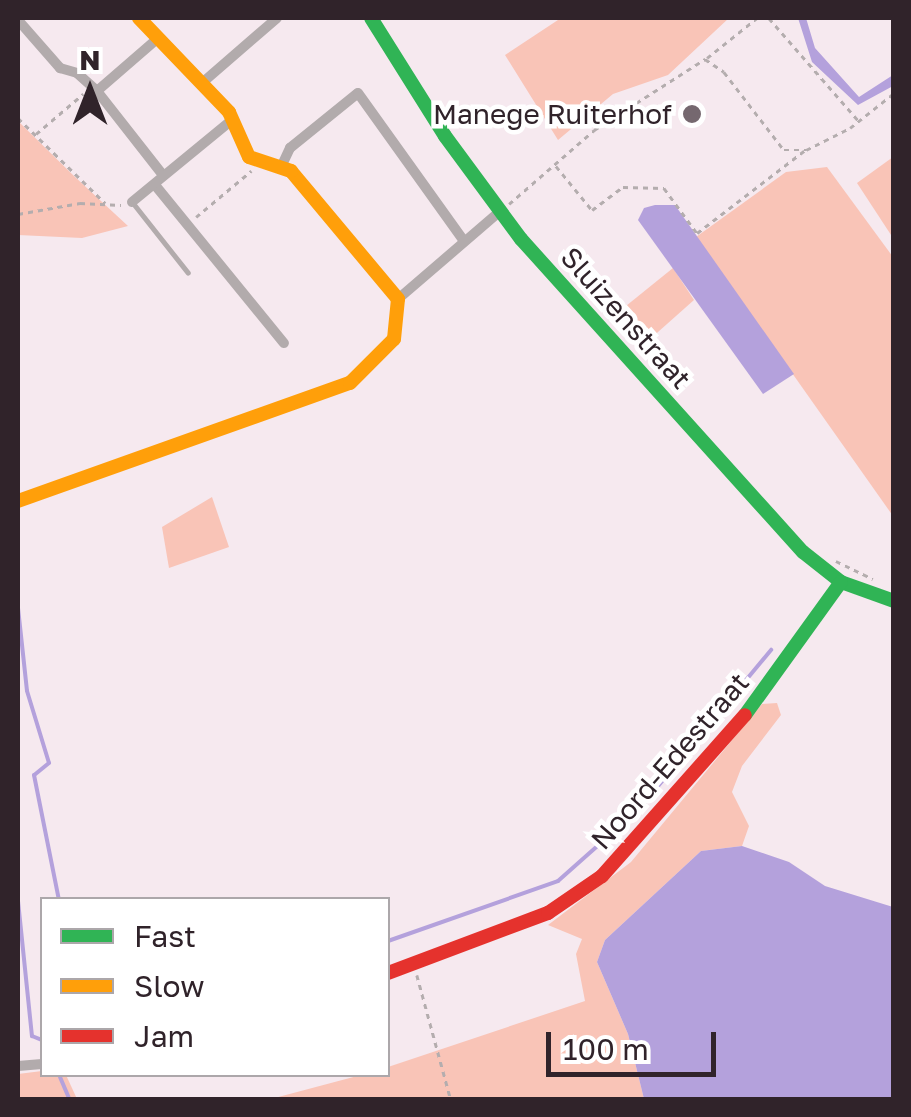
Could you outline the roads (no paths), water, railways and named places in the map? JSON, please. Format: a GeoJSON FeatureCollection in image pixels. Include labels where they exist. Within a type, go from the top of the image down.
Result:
{"type":"FeatureCollection","features":[{"type":"Feature","properties":{"kind":"street"},"geometry":{"type":"LineString","coordinates":[[139,18],[157,38],[172,46],[233,119],[237,142],[258,162],[282,165],[398,300]]}},
{"type":"Feature","properties":{"kind":"street"},"geometry":{"type":"LineString","coordinates":[[202,83],[279,18]]}},
{"type":"Feature","properties":{"kind":"street","name":"Sluizenstraat"},"geometry":{"type":"LineString","coordinates":[[372,18],[499,212],[803,552],[840,582],[894,601]]}},
{"type":"Feature","properties":{"kind":"street"},"geometry":{"type":"LineString","coordinates":[[18,20],[60,68],[76,72],[94,89],[162,174]]}},
{"type":"Feature","properties":{"kind":"street"},"geometry":{"type":"LineString","coordinates":[[94,89],[157,38]]}},
{"type":"Feature","properties":{"kind":"street"},"geometry":{"type":"LineString","coordinates":[[282,165],[290,148],[358,93],[464,241]]}},
{"type":"Feature","properties":{"kind":"street"},"geometry":{"type":"LineString","coordinates":[[132,202],[233,119]]}},
{"type":"Feature","properties":{"kind":"street"},"geometry":{"type":"LineString","coordinates":[[154,184],[284,342]]}},
{"type":"Feature","properties":{"kind":"street"},"geometry":{"type":"LineString","coordinates":[[18,501],[350,383],[394,339],[398,300],[499,212]]}},
{"type":"Feature","properties":{"kind":"street","name":"Noord-Edestraat"},"geometry":{"type":"LineString","coordinates":[[390,972],[548,913],[616,864],[778,676],[840,582]]}},
{"type":"Feature","properties":{"kind":"lane"},"geometry":{"type":"LineString","coordinates":[[132,202],[188,273]]}},
{"type":"Feature","properties":{"kind":"waterway"},"geometry":{"type":"LineString","coordinates":[[18,608],[27,691],[49,763],[34,775],[58,897]]}},
{"type":"Feature","properties":{"kind":"waterway"},"geometry":{"type":"LineString","coordinates":[[390,940],[558,881],[639,809],[771,650]]}},
{"type":"Feature","properties":{"kind":"waterway"},"geometry":{"type":"LineString","coordinates":[[18,901],[32,1036],[40,1039]]}},
{"type":"Feature","properties":{"kind":"waterway"},"geometry":{"type":"LineString","coordinates":[[60,1077],[70,1100]]}},
{"type":"Feature","properties":{"kind":"place","name":"Manege Ruiterhof"},"geometry":{"type":"Point","coordinates":[692,114]}}]}
